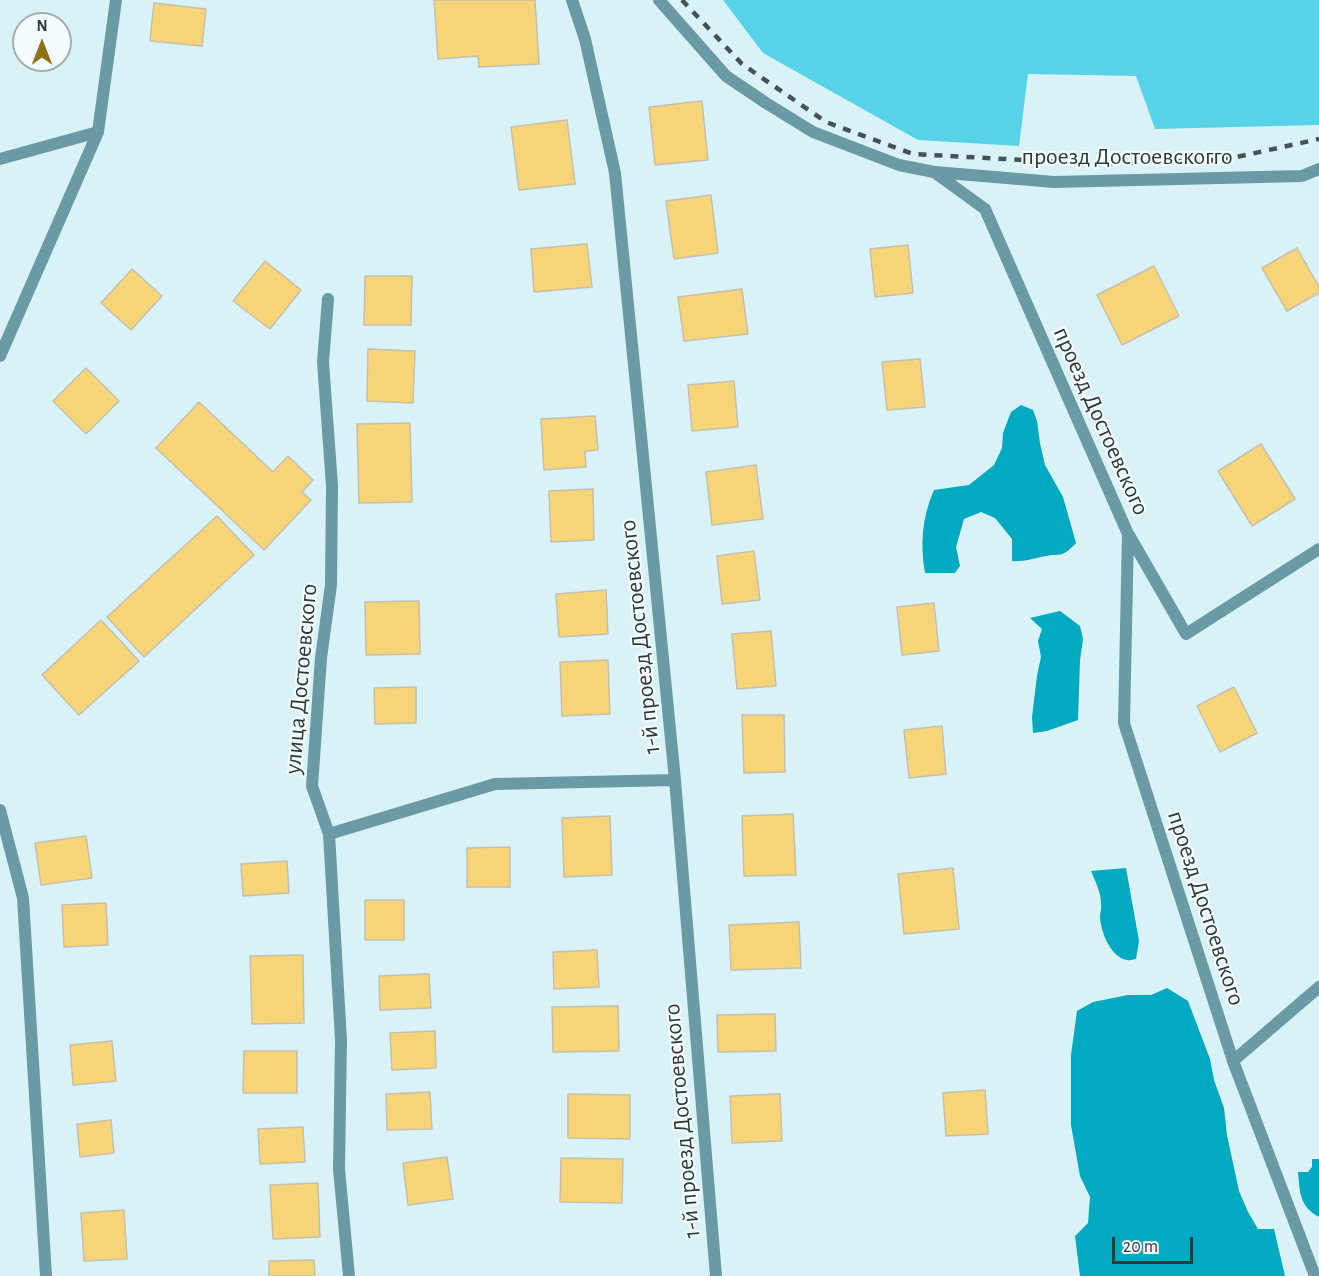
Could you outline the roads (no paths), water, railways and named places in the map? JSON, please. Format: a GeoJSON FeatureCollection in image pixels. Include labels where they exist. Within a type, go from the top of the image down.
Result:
{"type":"FeatureCollection","features":[{"type":"Feature","properties":{"kind":"street"},"geometry":{"type":"LineString","coordinates":[[0,356],[98,132],[116,0]]}},
{"type":"Feature","properties":{"kind":"street","name":"1-й проезд Достоевского"},"geometry":{"type":"LineString","coordinates":[[572,0],[585,39],[615,173],[675,780],[716,1276]]}},
{"type":"Feature","properties":{"kind":"street","name":"проезд Достоевского"},"geometry":{"type":"LineString","coordinates":[[659,0],[726,76],[766,103],[813,132],[899,165],[934,172],[985,209],[1128,534],[1124,723],[1233,1060],[1315,1276]]}},
{"type":"Feature","properties":{"kind":"street"},"geometry":{"type":"LineString","coordinates":[[0,159],[98,132]]}},
{"type":"Feature","properties":{"kind":"street","name":"проезд Достоевскогго"},"geometry":{"type":"LineString","coordinates":[[934,172],[1054,182],[1302,176],[1319,169]]}},
{"type":"Feature","properties":{"kind":"street","name":"улица Достоевского"},"geometry":{"type":"LineString","coordinates":[[328,299],[324,362],[333,486],[331,585],[321,658],[312,786],[330,834],[341,1040],[339,1169],[349,1276]]}},
{"type":"Feature","properties":{"kind":"street"},"geometry":{"type":"LineString","coordinates":[[1128,534],[1186,634],[1319,549]]}},
{"type":"Feature","properties":{"kind":"street"},"geometry":{"type":"LineString","coordinates":[[330,834],[495,784],[675,780]]}},
{"type":"Feature","properties":{"kind":"street"},"geometry":{"type":"LineString","coordinates":[[0,810],[22,898],[46,1276]]}},
{"type":"Feature","properties":{"kind":"street"},"geometry":{"type":"LineString","coordinates":[[1233,1060],[1319,987]]}},
{"type":"Feature","properties":{"kind":"railway"},"geometry":{"type":"LineString","coordinates":[[682,0],[742,64],[826,122],[913,154],[1097,164],[1223,160],[1319,139]]}}]}
